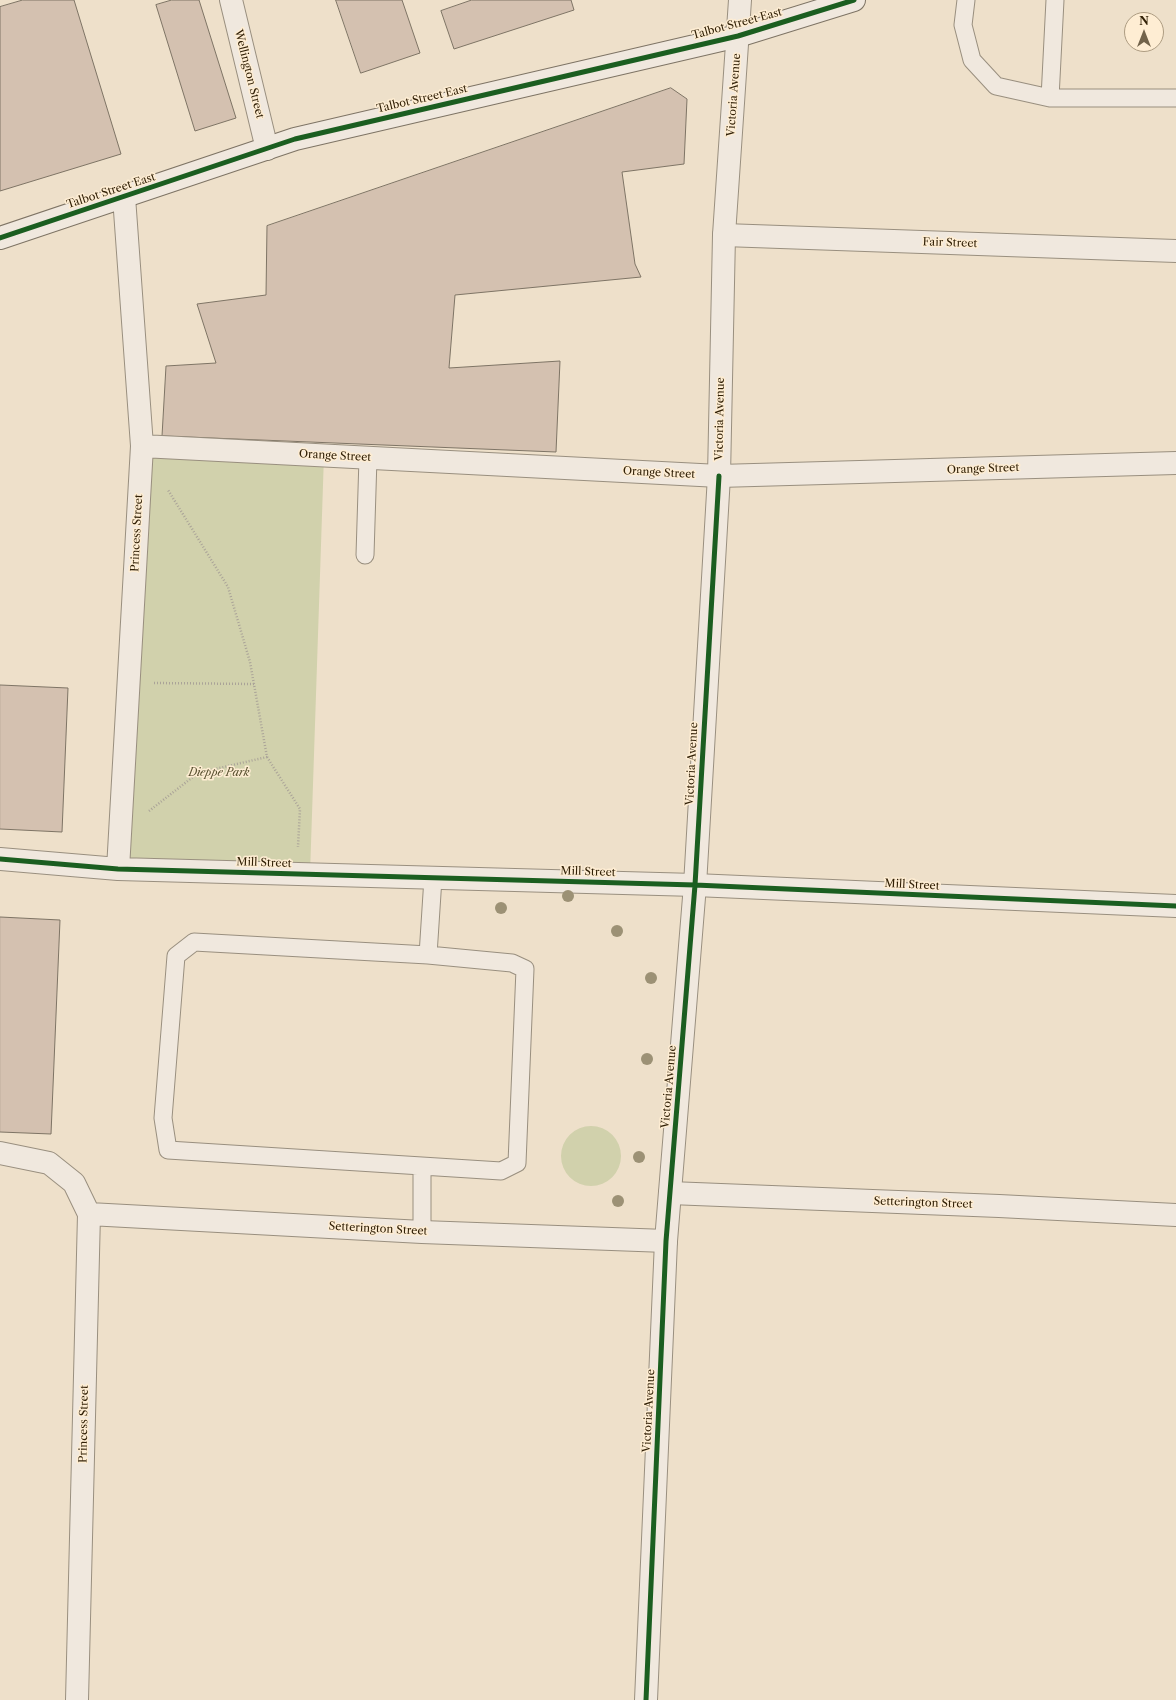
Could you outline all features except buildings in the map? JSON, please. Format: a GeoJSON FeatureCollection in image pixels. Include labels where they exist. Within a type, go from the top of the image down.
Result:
{"type":"FeatureCollection","features":[{"type":"Feature","properties":{"kind":"street","name":"Wellington Street"},"geometry":{"type":"LineString","coordinates":[[231,0],[267,149]]}},
{"type":"Feature","properties":{"kind":"street","name":"Victoria Avenue"},"geometry":{"type":"LineString","coordinates":[[646,1700],[666,1241],[695,885],[719,476],[724,235],[740,0]]}},
{"type":"Feature","properties":{"kind":"street","name":"Talbot Street East"},"geometry":{"type":"LineString","coordinates":[[0,238],[295,139],[738,36],[854,0]]}},
{"type":"Feature","properties":{"kind":"street","name":"Princess Street"},"geometry":{"type":"LineString","coordinates":[[118,868],[142,446],[124,197]]}},
{"type":"Feature","properties":{"kind":"street","name":"Fair Street"},"geometry":{"type":"LineString","coordinates":[[724,235],[1176,252]]}},
{"type":"Feature","properties":{"kind":"street","name":"Orange Street"},"geometry":{"type":"LineString","coordinates":[[142,446],[719,476],[1176,463]]}},
{"type":"Feature","properties":{"kind":"street","name":"Mill Street"},"geometry":{"type":"LineString","coordinates":[[0,859],[118,868],[695,885],[1176,906]]}},
{"type":"Feature","properties":{"kind":"street","name":"Princess Street"},"geometry":{"type":"LineString","coordinates":[[0,1153],[49,1163],[74,1183],[89,1214],[78,1700]]}},
{"type":"Feature","properties":{"kind":"street","name":"Setterington Street"},"geometry":{"type":"LineString","coordinates":[[670,1193],[1000,1206],[1176,1215]]}},
{"type":"Feature","properties":{"kind":"street","name":"Setterington Street"},"geometry":{"type":"LineString","coordinates":[[89,1214],[422,1232],[666,1241]]}},
{"type":"Feature","properties":{"kind":"lane"},"geometry":{"type":"LineString","coordinates":[[966,0],[963,25],[972,60],[996,86],[1050,98],[1176,98]]}},
{"type":"Feature","properties":{"kind":"lane"},"geometry":{"type":"LineString","coordinates":[[1050,98],[1055,0]]}},
{"type":"Feature","properties":{"kind":"lane"},"geometry":{"type":"LineString","coordinates":[[365,555],[368,458]]}},
{"type":"Feature","properties":{"kind":"lane"},"geometry":{"type":"LineString","coordinates":[[428,955],[433,878]]}},
{"type":"Feature","properties":{"kind":"lane"},"geometry":{"type":"LineString","coordinates":[[194,942],[428,955],[512,963],[525,969],[517,1163],[501,1171],[168,1150],[163,1118],[176,956],[194,942]]}},
{"type":"Feature","properties":{"kind":"lane"},"geometry":{"type":"LineString","coordinates":[[422,1166],[422,1232]]}},
{"type":"Feature","properties":{"kind":"path"},"geometry":{"type":"LineString","coordinates":[[166,486],[228,587],[250,662],[267,757],[300,809],[297,874]]}},
{"type":"Feature","properties":{"kind":"path"},"geometry":{"type":"LineString","coordinates":[[129,683],[254,684]]}},
{"type":"Feature","properties":{"kind":"path"},"geometry":{"type":"LineString","coordinates":[[120,833],[198,773],[267,757]]}},
{"type":"Feature","properties":{"kind":"green space","name":"Dieppe Park"},"geometry":{"type":"Polygon","coordinates":[[[142,446],[324,455],[310,874],[118,869],[142,446]]]}},
{"type":"Feature","properties":{"kind":"green space"},"geometry":{"type":"Polygon","coordinates":[[[585,1126],[597,1126],[608,1131],[616,1139],[621,1150],[619,1168],[608,1181],[597,1186],[585,1186],[574,1181],[566,1173],[561,1162],[561,1150],[566,1139],[574,1131],[585,1126]]]}},
{"type":"Feature","properties":{"kind":"cycle path"},"geometry":{"type":"LineString","coordinates":[[0,238],[295,139],[738,36],[854,0]]}},
{"type":"Feature","properties":{"kind":"cycle path"},"geometry":{"type":"LineString","coordinates":[[646,1700],[666,1241],[695,885],[719,476]]}},
{"type":"Feature","properties":{"kind":"cycle path"},"geometry":{"type":"LineString","coordinates":[[0,859],[118,869],[695,885],[1176,906]]}}]}
